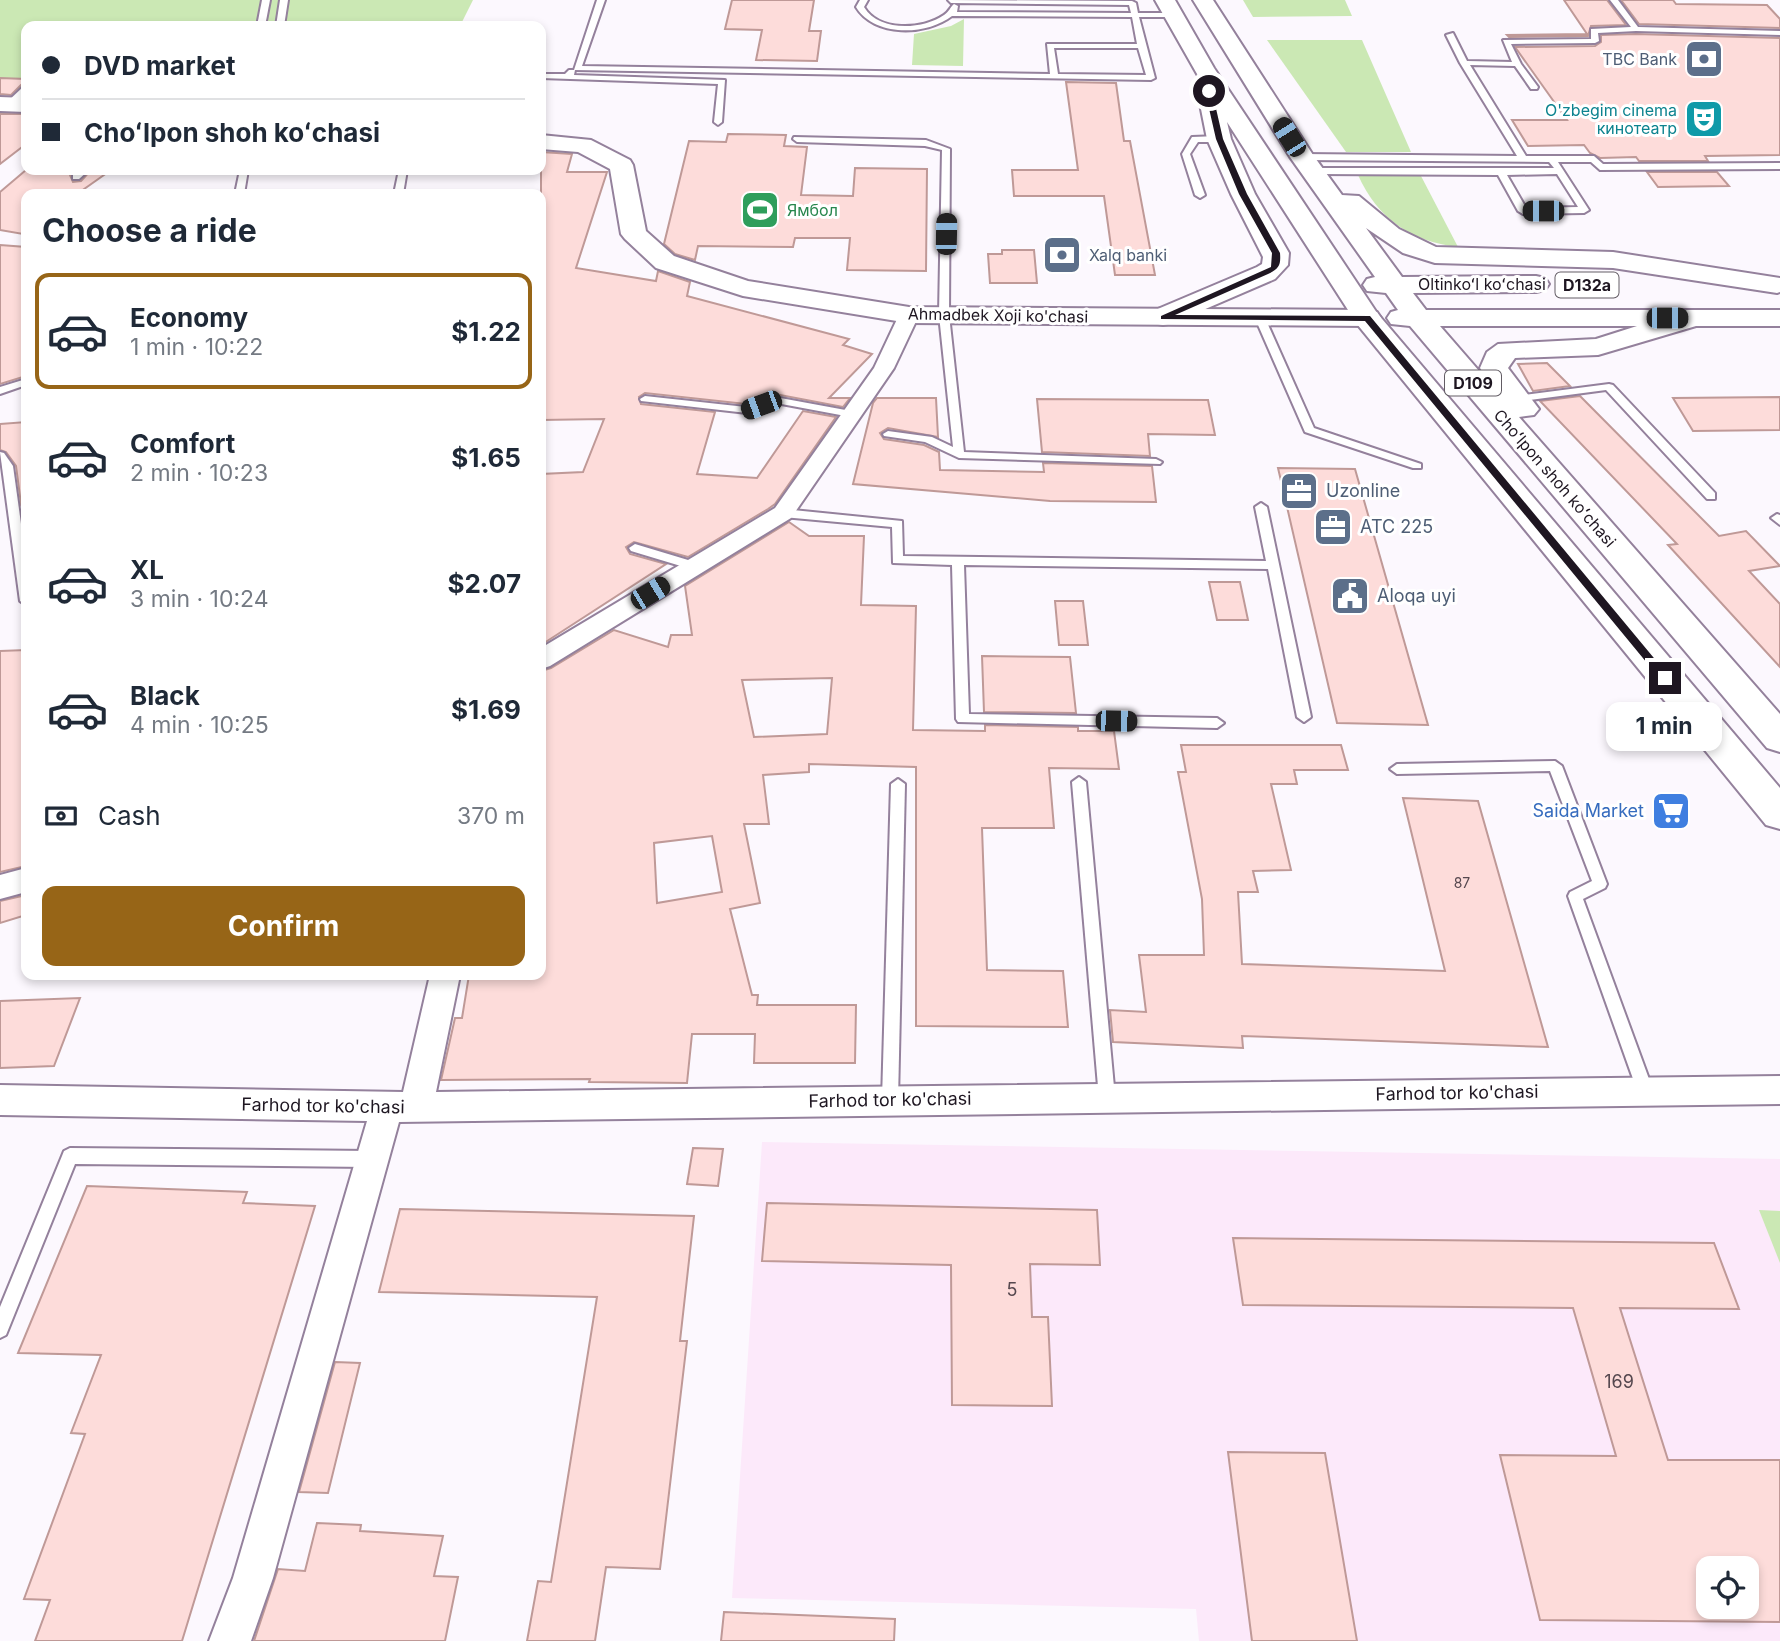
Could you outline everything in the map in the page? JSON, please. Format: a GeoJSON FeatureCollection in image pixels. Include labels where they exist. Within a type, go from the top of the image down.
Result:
{"type":"FeatureCollection","features":[{"type":"Feature","properties":{"kind":"main road","name":"Choʻlpon shoh koʻchasi"},"geometry":{"type":"LineString","coordinates":[[1203,0],[1310,164],[1381,301],[1780,814]]}},
{"type":"Feature","properties":{"kind":"main road","name":"Choʻlpon shoh koʻchasi"},"geometry":{"type":"LineString","coordinates":[[1169,7],[1203,68],[1347,286],[1417,317],[1780,738]]}},
{"type":"Feature","properties":{"kind":"main road"},"geometry":{"type":"LineString","coordinates":[[1163,317],[1266,273],[1274,268],[1277,262],[1276,253],[1243,194],[1219,139],[1203,68]]}},
{"type":"Feature","properties":{"kind":"main road","name":"Ahmadbek Xoji ko'chasi"},"geometry":{"type":"LineString","coordinates":[[546,142],[583,145],[621,165],[634,234],[665,262],[743,288],[909,315],[1259,318],[1381,301]]}},
{"type":"Feature","properties":{"kind":"main road"},"geometry":{"type":"LineString","coordinates":[[1310,164],[1354,205],[1394,236],[1427,253],[1446,256],[1613,260],[1779,285]]}},
{"type":"Feature","properties":{"kind":"main road","name":"Oltinkoʻl koʻchasi"},"geometry":{"type":"LineString","coordinates":[[1381,301],[1556,285]]}},
{"type":"Feature","properties":{"kind":"main road","name":"D132a"},"geometry":{"type":"LineString","coordinates":[[1584,285],[1779,285]]}},
{"type":"Feature","properties":{"kind":"main road"},"geometry":{"type":"LineString","coordinates":[[1347,286],[1381,301]]}},
{"type":"Feature","properties":{"kind":"main road","name":"Oltinkoʻl koʻchasi"},"geometry":{"type":"LineString","coordinates":[[1381,301],[1417,317],[1779,319]]}},
{"type":"Feature","properties":{"kind":"main road"},"geometry":{"type":"LineString","coordinates":[[1619,552],[1593,486],[1509,392],[1494,368],[1497,358],[1508,350],[1598,347],[1694,318]]}},
{"type":"Feature","properties":{"kind":"street"},"geometry":{"type":"LineString","coordinates":[[546,657],[783,513],[884,369],[909,315]]}},
{"type":"Feature","properties":{"kind":"street"},"geometry":{"type":"LineString","coordinates":[[0,887],[21,881]]}},
{"type":"Feature","properties":{"kind":"street"},"geometry":{"type":"LineString","coordinates":[[230,1641],[253,1578],[370,1159],[402,1107],[443,980]]}},
{"type":"Feature","properties":{"kind":"street","name":"Farhod tor ko'chasi"},"geometry":{"type":"LineString","coordinates":[[0,1100],[402,1107],[1780,1090]]}},
{"type":"Feature","properties":{"kind":"lane"},"geometry":{"type":"LineString","coordinates":[[262,21],[266,0]]}},
{"type":"Feature","properties":{"kind":"lane"},"geometry":{"type":"LineString","coordinates":[[281,21],[284,0]]}},
{"type":"Feature","properties":{"kind":"lane"},"geometry":{"type":"LineString","coordinates":[[567,76],[577,68],[601,0]]}},
{"type":"Feature","properties":{"kind":"lane"},"geometry":{"type":"LineString","coordinates":[[864,0],[860,7],[861,13],[878,24],[892,27],[937,23],[951,14],[1135,15],[1169,7]]}},
{"type":"Feature","properties":{"kind":"lane"},"geometry":{"type":"LineString","coordinates":[[1614,0],[1636,29]]}},
{"type":"Feature","properties":{"kind":"lane"},"geometry":{"type":"LineString","coordinates":[[577,68],[1151,78],[1132,4],[950,1]]}},
{"type":"Feature","properties":{"kind":"lane"},"geometry":{"type":"LineString","coordinates":[[950,1],[954,5],[951,14]]}},
{"type":"Feature","properties":{"kind":"lane"},"geometry":{"type":"LineString","coordinates":[[1534,87],[1517,64],[1506,42],[1595,41],[1594,31],[1636,29],[1780,33]]}},
{"type":"Feature","properties":{"kind":"lane"},"geometry":{"type":"LineString","coordinates":[[1450,35],[1464,64],[1522,158]]}},
{"type":"Feature","properties":{"kind":"lane"},"geometry":{"type":"LineString","coordinates":[[1054,76],[1050,46],[1141,46]]}},
{"type":"Feature","properties":{"kind":"lane"},"geometry":{"type":"LineString","coordinates":[[1464,64],[1517,64]]}},
{"type":"Feature","properties":{"kind":"lane"},"geometry":{"type":"LineString","coordinates":[[546,76],[722,82],[718,122]]}},
{"type":"Feature","properties":{"kind":"lane"},"geometry":{"type":"LineString","coordinates":[[797,139],[926,143],[946,149],[944,315],[960,455]]}},
{"type":"Feature","properties":{"kind":"lane"},"geometry":{"type":"LineString","coordinates":[[1200,195],[1186,154],[1195,139],[1219,139]]}},
{"type":"Feature","properties":{"kind":"lane"},"geometry":{"type":"LineString","coordinates":[[1310,164],[1522,158],[1594,159],[1600,167],[1780,166]]}},
{"type":"Feature","properties":{"kind":"lane"},"geometry":{"type":"LineString","coordinates":[[1501,172],[1523,211],[1584,210],[1552,159]]}},
{"type":"Feature","properties":{"kind":"lane"},"geometry":{"type":"LineString","coordinates":[[1310,164],[1501,172],[1560,171]]}},
{"type":"Feature","properties":{"kind":"lane"},"geometry":{"type":"LineString","coordinates":[[1259,318],[1309,430],[1417,466]]}},
{"type":"Feature","properties":{"kind":"lane"},"geometry":{"type":"LineString","coordinates":[[0,391],[21,384]]}},
{"type":"Feature","properties":{"kind":"lane"},"geometry":{"type":"LineString","coordinates":[[1509,392],[1523,398],[1609,387],[1711,496]]}},
{"type":"Feature","properties":{"kind":"lane"},"geometry":{"type":"LineString","coordinates":[[645,399],[747,410],[775,400],[851,414]]}},
{"type":"Feature","properties":{"kind":"lane"},"geometry":{"type":"LineString","coordinates":[[888,434],[928,439],[960,455],[1156,462]]}},
{"type":"Feature","properties":{"kind":"lane"},"geometry":{"type":"LineString","coordinates":[[0,455],[21,571]]}},
{"type":"Feature","properties":{"kind":"lane"},"geometry":{"type":"LineString","coordinates":[[1261,507],[1304,716]]}},
{"type":"Feature","properties":{"kind":"lane"},"geometry":{"type":"LineString","coordinates":[[783,513],[898,524],[897,560],[1273,565]]}},
{"type":"Feature","properties":{"kind":"lane"},"geometry":{"type":"LineString","coordinates":[[635,548],[694,566]]}},
{"type":"Feature","properties":{"kind":"lane"},"geometry":{"type":"LineString","coordinates":[[958,561],[963,719],[1217,723]]}},
{"type":"Feature","properties":{"kind":"lane"},"geometry":{"type":"LineString","coordinates":[[1397,769],[1555,766],[1600,884],[1575,896],[1645,1090]]}},
{"type":"Feature","properties":{"kind":"lane"},"geometry":{"type":"LineString","coordinates":[[1079,782],[1107,1098]]}},
{"type":"Feature","properties":{"kind":"lane"},"geometry":{"type":"LineString","coordinates":[[890,1100],[898,784]]}},
{"type":"Feature","properties":{"kind":"lane"},"geometry":{"type":"LineString","coordinates":[[0,1329],[70,1156],[370,1159]]}},
{"type":"Feature","properties":{"kind":"shaded area"},"geometry":{"type":"Polygon","coordinates":[[[762,1142],[1780,1159],[1780,1641],[1199,1641],[1196,1609],[732,1598],[762,1142]]]}},
{"type":"Feature","properties":{"kind":"green space"},"geometry":{"type":"Polygon","coordinates":[[[0,0],[473,0],[462,21],[21,21],[21,90],[0,88],[0,0]]]}},
{"type":"Feature","properties":{"kind":"green space"},"geometry":{"type":"Polygon","coordinates":[[[1243,0],[1345,0],[1352,16],[1253,17],[1243,0]]]}},
{"type":"Feature","properties":{"kind":"green space"},"geometry":{"type":"Polygon","coordinates":[[[964,19],[963,66],[912,65],[914,34],[951,26],[964,19]]]}},
{"type":"Feature","properties":{"kind":"green space"},"geometry":{"type":"Polygon","coordinates":[[[1267,40],[1362,40],[1411,152],[1346,152],[1267,40]]]}},
{"type":"Feature","properties":{"kind":"green space"},"geometry":{"type":"Polygon","coordinates":[[[1358,175],[1421,176],[1458,247],[1425,239],[1397,225],[1375,204],[1358,175]]]}},
{"type":"Feature","properties":{"kind":"green space"},"geometry":{"type":"Polygon","coordinates":[[[1759,1210],[1780,1211],[1780,1263],[1759,1210]]]}},
{"type":"Feature","properties":{"kind":"building"},"geometry":{"type":"Polygon","coordinates":[[[732,0],[814,0],[809,31],[821,31],[817,61],[756,60],[762,30],[725,29],[732,0]]]}},
{"type":"Feature","properties":{"kind":"building"},"geometry":{"type":"Polygon","coordinates":[[[1564,0],[1607,0],[1626,25],[1591,26],[1588,36],[1507,35],[1587,34],[1564,0]]]}},
{"type":"Feature","properties":{"kind":"building"},"geometry":{"type":"Polygon","coordinates":[[[1621,0],[1673,0],[1676,4],[1767,5],[1780,19],[1780,28],[1639,24],[1621,0]]]}},
{"type":"Feature","properties":{"kind":"building"},"geometry":{"type":"Polygon","coordinates":[[[1601,35],[1780,38],[1780,155],[1705,156],[1708,161],[1639,161],[1636,157],[1600,158],[1590,153],[1584,145],[1528,146],[1512,120],[1567,120],[1515,47],[1595,46],[1601,42],[1601,35]]]}},
{"type":"Feature","properties":{"kind":"building"},"geometry":{"type":"Polygon","coordinates":[[[0,78],[21,79],[21,85],[11,95],[0,94],[0,78]]]}},
{"type":"Feature","properties":{"kind":"building"},"geometry":{"type":"Polygon","coordinates":[[[1066,82],[1116,83],[1124,141],[1130,141],[1155,275],[1115,275],[1104,196],[1014,196],[1012,170],[1078,170],[1066,82]]]}},
{"type":"Feature","properties":{"kind":"building"},"geometry":{"type":"Polygon","coordinates":[[[0,114],[21,114],[21,148],[0,164],[0,114]]]}},
{"type":"Feature","properties":{"kind":"building","name":"Ямбол"},"geometry":{"type":"Polygon","coordinates":[[[728,134],[786,135],[784,146],[807,147],[801,195],[853,196],[855,168],[927,169],[926,271],[847,270],[850,238],[795,238],[793,247],[698,246],[695,260],[675,254],[664,244],[689,141],[726,142],[728,134]]]}},
{"type":"Feature","properties":{"kind":"building"},"geometry":{"type":"Polygon","coordinates":[[[546,152],[572,154],[567,172],[607,172],[576,268],[656,281],[658,271],[690,282],[687,296],[849,339],[843,345],[872,354],[829,398],[850,398],[843,407],[775,394],[746,404],[645,393],[639,397],[641,404],[715,412],[697,474],[757,478],[803,411],[836,417],[775,504],[688,557],[634,542],[626,547],[630,554],[666,564],[546,642],[546,474],[583,472],[604,419],[546,420],[546,189],[541,189],[541,175],[546,175],[546,152]]]}},
{"type":"Feature","properties":{"kind":"building"},"geometry":{"type":"Polygon","coordinates":[[[1647,172],[1717,172],[1729,186],[1658,187],[1647,172]]]}},
{"type":"Feature","properties":{"kind":"building"},"geometry":{"type":"Polygon","coordinates":[[[21,174],[70,175],[73,182],[81,181],[86,175],[104,175],[84,189],[21,189],[21,234],[0,230],[0,192],[21,174]]]}},
{"type":"Feature","properties":{"kind":"building"},"geometry":{"type":"Polygon","coordinates":[[[0,245],[21,247],[21,378],[0,384],[0,245]]]}},
{"type":"Feature","properties":{"kind":"building"},"geometry":{"type":"Polygon","coordinates":[[[1002,250],[1034,250],[1037,283],[990,283],[988,254],[1002,254],[1002,250]]]}},
{"type":"Feature","properties":{"kind":"building"},"geometry":{"type":"Polygon","coordinates":[[[1547,363],[1570,386],[1533,391],[1518,364],[1547,363]]]}},
{"type":"Feature","properties":{"kind":"building"},"geometry":{"type":"Polygon","coordinates":[[[1580,396],[1719,536],[1746,531],[1780,566],[1749,571],[1780,604],[1780,667],[1668,545],[1677,544],[1540,401],[1580,396]]]}},
{"type":"Feature","properties":{"kind":"building"},"geometry":{"type":"Polygon","coordinates":[[[1780,397],[1780,430],[1693,431],[1673,398],[1780,397]]]}},
{"type":"Feature","properties":{"kind":"building"},"geometry":{"type":"Polygon","coordinates":[[[877,398],[936,398],[938,437],[888,428],[880,433],[884,439],[924,445],[939,452],[940,470],[1044,472],[1043,463],[1152,466],[1156,502],[1050,501],[853,484],[873,403],[877,398]]]}},
{"type":"Feature","properties":{"kind":"building"},"geometry":{"type":"Polygon","coordinates":[[[1037,399],[1208,400],[1215,435],[1148,434],[1150,456],[1042,452],[1037,399]]]}},
{"type":"Feature","properties":{"kind":"building"},"geometry":{"type":"Polygon","coordinates":[[[21,422],[21,504],[16,466],[6,452],[0,450],[0,424],[21,422]]]}},
{"type":"Feature","properties":{"kind":"building","name":"Aloqa uyi"},"geometry":{"type":"Polygon","coordinates":[[[1278,468],[1355,469],[1428,725],[1337,723],[1278,468]]]}},
{"type":"Feature","properties":{"kind":"building"},"geometry":{"type":"Polygon","coordinates":[[[789,522],[809,536],[864,536],[861,605],[916,606],[913,730],[985,731],[985,725],[1078,727],[1078,731],[1114,731],[1119,769],[1049,768],[1054,828],[982,828],[987,970],[1063,971],[1068,1027],[916,1026],[916,767],[809,764],[809,772],[763,775],[769,824],[744,824],[760,903],[730,909],[752,995],[758,995],[757,1005],[856,1005],[855,1063],[754,1063],[755,1034],[692,1034],[687,1083],[589,1082],[590,1079],[441,1080],[455,1018],[462,1018],[468,980],[546,980],[546,670],[614,630],[668,647],[671,635],[692,635],[685,586],[789,522]],[[832,678],[742,680],[754,737],[827,734],[832,678]],[[712,836],[654,843],[657,903],[722,892],[712,836]]]}},
{"type":"Feature","properties":{"kind":"building"},"geometry":{"type":"Polygon","coordinates":[[[1209,582],[1240,582],[1248,620],[1217,620],[1209,582]]]}},
{"type":"Feature","properties":{"kind":"building"},"geometry":{"type":"Polygon","coordinates":[[[1055,601],[1083,601],[1088,645],[1059,645],[1055,601]]]}},
{"type":"Feature","properties":{"kind":"building"},"geometry":{"type":"Polygon","coordinates":[[[21,650],[21,867],[0,872],[0,651],[21,650]]]}},
{"type":"Feature","properties":{"kind":"building"},"geometry":{"type":"Polygon","coordinates":[[[982,656],[1070,657],[1076,713],[984,712],[982,656]]]}},
{"type":"Feature","properties":{"kind":"building"},"geometry":{"type":"Polygon","coordinates":[[[1181,745],[1341,745],[1348,770],[1294,770],[1297,784],[1271,784],[1291,870],[1253,871],[1258,892],[1238,892],[1242,964],[1445,971],[1403,798],[1478,801],[1548,1047],[1242,1036],[1243,1048],[1113,1042],[1110,1010],[1146,1012],[1139,955],[1204,955],[1202,899],[1178,772],[1186,772],[1181,745]]]}},
{"type":"Feature","properties":{"kind":"building"},"geometry":{"type":"Polygon","coordinates":[[[21,896],[21,917],[0,923],[0,901],[21,896]]]}},
{"type":"Feature","properties":{"kind":"building"},"geometry":{"type":"Polygon","coordinates":[[[80,998],[54,1066],[0,1068],[0,1001],[80,998]]]}},
{"type":"Feature","properties":{"kind":"building"},"geometry":{"type":"Polygon","coordinates":[[[693,1148],[723,1149],[718,1186],[687,1184],[693,1148]]]}},
{"type":"Feature","properties":{"kind":"building"},"geometry":{"type":"Polygon","coordinates":[[[87,1186],[247,1192],[243,1203],[315,1206],[182,1641],[35,1641],[50,1600],[24,1599],[85,1434],[71,1433],[101,1355],[18,1353],[87,1186]]]}},
{"type":"Feature","properties":{"kind":"building"},"geometry":{"type":"Polygon","coordinates":[[[767,1203],[1097,1210],[1100,1265],[1030,1264],[1032,1317],[1048,1317],[1052,1406],[952,1405],[951,1265],[762,1261],[767,1203]]]}},
{"type":"Feature","properties":{"kind":"building"},"geometry":{"type":"Polygon","coordinates":[[[400,1209],[694,1216],[680,1341],[687,1341],[660,1569],[606,1567],[595,1641],[527,1641],[538,1581],[551,1582],[597,1297],[379,1292],[400,1209]]]}},
{"type":"Feature","properties":{"kind":"building"},"geometry":{"type":"Polygon","coordinates":[[[1233,1238],[1714,1243],[1739,1309],[1620,1308],[1668,1460],[1780,1460],[1780,1622],[1540,1620],[1500,1455],[1616,1456],[1573,1308],[1243,1305],[1233,1238]]]}},
{"type":"Feature","properties":{"kind":"building"},"geometry":{"type":"Polygon","coordinates":[[[335,1362],[360,1363],[328,1493],[299,1492],[335,1362]]]}},
{"type":"Feature","properties":{"kind":"building"},"geometry":{"type":"Polygon","coordinates":[[[1228,1452],[1325,1453],[1357,1641],[1252,1641],[1228,1452]]]}},
{"type":"Feature","properties":{"kind":"building"},"geometry":{"type":"Polygon","coordinates":[[[317,1523],[361,1525],[360,1531],[443,1536],[434,1576],[458,1577],[445,1641],[254,1641],[278,1569],[305,1571],[317,1523]]]}},
{"type":"Feature","properties":{"kind":"building"},"geometry":{"type":"Polygon","coordinates":[[[724,1612],[895,1619],[894,1641],[721,1641],[724,1612]]]}},
{"type":"Feature","properties":{"kind":"place","name":"TBC Bank"},"geometry":{"type":"Point","coordinates":[1704,59]}},
{"type":"Feature","properties":{"kind":"place","name":"O'zbegim cinema кинотеатр"},"geometry":{"type":"Point","coordinates":[1704,119]}},
{"type":"Feature","properties":{"kind":"place","name":"Ямбол"},"geometry":{"type":"Point","coordinates":[760,210]}},
{"type":"Feature","properties":{"kind":"place","name":"Xalq banki"},"geometry":{"type":"Point","coordinates":[1062,255]}},
{"type":"Feature","properties":{"kind":"place","name":"Uzonline"},"geometry":{"type":"Point","coordinates":[1299,491]}},
{"type":"Feature","properties":{"kind":"place","name":"АТС 225"},"geometry":{"type":"Point","coordinates":[1333,527]}},
{"type":"Feature","properties":{"kind":"place","name":"Aloqa uyi"},"geometry":{"type":"Point","coordinates":[1350,596]}},
{"type":"Feature","properties":{"kind":"place","name":"Saida Market"},"geometry":{"type":"Point","coordinates":[1671,811]}},
{"type":"Feature","properties":{"kind":"route"},"geometry":{"type":"LineString","coordinates":[[1209,91],[1219,139],[1243,194],[1276,253],[1277,262],[1274,268],[1266,273],[1163,317],[1367,318],[1665,678]]}}]}
